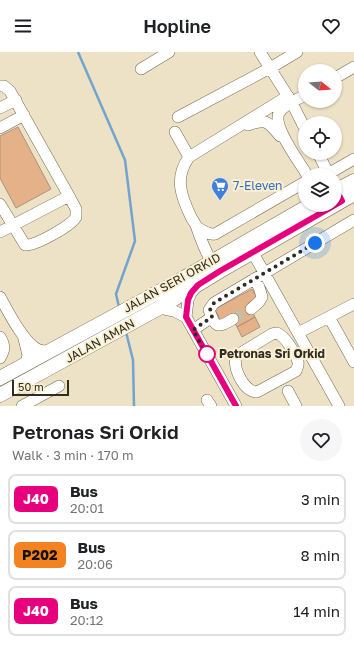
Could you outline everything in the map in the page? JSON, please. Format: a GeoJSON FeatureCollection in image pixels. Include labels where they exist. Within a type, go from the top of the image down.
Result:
{"type":"FeatureCollection","features":[{"type":"Feature","properties":{"kind":"main road","name":"JALAN SERI ORKID"},"geometry":{"type":"LineString","coordinates":[[342,192],[354,181]]}},
{"type":"Feature","properties":{"kind":"main road","name":"JALAN SERI ORKID"},"geometry":{"type":"LineString","coordinates":[[29,362],[212,262],[298,212]]}},
{"type":"Feature","properties":{"kind":"main road","name":"JALAN SERI ORKID"},"geometry":{"type":"LineString","coordinates":[[198,285],[253,253],[313,212]]}},
{"type":"Feature","properties":{"kind":"main road","name":"JALAN AMAN"},"geometry":{"type":"LineString","coordinates":[[0,395],[146,316],[198,285]]}},
{"type":"Feature","properties":{"kind":"main road"},"geometry":{"type":"LineString","coordinates":[[0,378],[29,362]]}},
{"type":"Feature","properties":{"kind":"street"},"geometry":{"type":"LineString","coordinates":[[141,69],[169,52]]}},
{"type":"Feature","properties":{"kind":"street"},"geometry":{"type":"LineString","coordinates":[[260,52],[298,116]]}},
{"type":"Feature","properties":{"kind":"street"},"geometry":{"type":"LineString","coordinates":[[178,117],[297,52]]}},
{"type":"Feature","properties":{"kind":"street"},"geometry":{"type":"LineString","coordinates":[[342,74],[354,67]]}},
{"type":"Feature","properties":{"kind":"street"},"geometry":{"type":"LineString","coordinates":[[0,86],[8,88],[16,100],[76,209],[76,217],[68,226],[30,245],[24,245],[0,204]]}},
{"type":"Feature","properties":{"kind":"street"},"geometry":{"type":"LineString","coordinates":[[212,262],[203,246],[198,235],[197,227],[183,200],[180,184],[183,165],[189,157],[226,134],[290,100],[298,97]]}},
{"type":"Feature","properties":{"kind":"street"},"geometry":{"type":"LineString","coordinates":[[0,108],[16,100]]}},
{"type":"Feature","properties":{"kind":"street"},"geometry":{"type":"LineString","coordinates":[[287,144],[278,123],[278,118],[279,112],[290,100]]}},
{"type":"Feature","properties":{"kind":"street"},"geometry":{"type":"LineString","coordinates":[[0,128],[24,115]]}},
{"type":"Feature","properties":{"kind":"street"},"geometry":{"type":"LineString","coordinates":[[226,134],[261,121],[268,122],[287,144],[302,168]]}},
{"type":"Feature","properties":{"kind":"street"},"geometry":{"type":"LineString","coordinates":[[175,132],[189,157]]}},
{"type":"Feature","properties":{"kind":"street"},"geometry":{"type":"LineString","coordinates":[[340,168],[354,160]]}},
{"type":"Feature","properties":{"kind":"street"},"geometry":{"type":"LineString","coordinates":[[197,227],[212,235],[215,234],[298,186]]}},
{"type":"Feature","properties":{"kind":"street"},"geometry":{"type":"LineString","coordinates":[[0,232],[69,196]]}},
{"type":"Feature","properties":{"kind":"street"},"geometry":{"type":"LineString","coordinates":[[233,320],[221,326],[215,324],[210,310],[214,303],[354,220]]}},
{"type":"Feature","properties":{"kind":"street"},"geometry":{"type":"LineString","coordinates":[[251,309],[262,297],[259,287],[259,276],[253,253]]}},
{"type":"Feature","properties":{"kind":"street"},"geometry":{"type":"LineString","coordinates":[[259,276],[298,334],[340,406]]}},
{"type":"Feature","properties":{"kind":"street"},"geometry":{"type":"LineString","coordinates":[[198,285],[191,293],[188,300],[186,317],[236,406]]}},
{"type":"Feature","properties":{"kind":"street"},"geometry":{"type":"LineString","coordinates":[[0,297],[22,335],[29,362]]}},
{"type":"Feature","properties":{"kind":"street"},"geometry":{"type":"LineString","coordinates":[[298,334],[354,304]]}},
{"type":"Feature","properties":{"kind":"street"},"geometry":{"type":"LineString","coordinates":[[159,308],[174,311],[186,317]]}},
{"type":"Feature","properties":{"kind":"street"},"geometry":{"type":"LineString","coordinates":[[193,330],[212,317]]}},
{"type":"Feature","properties":{"kind":"street"},"geometry":{"type":"LineString","coordinates":[[329,317],[354,362]]}},
{"type":"Feature","properties":{"kind":"street"},"geometry":{"type":"LineString","coordinates":[[277,333],[281,335],[289,344],[298,362],[296,371],[257,392],[253,392],[248,389],[241,379],[235,366],[236,356],[277,333]]}},
{"type":"Feature","properties":{"kind":"street"},"geometry":{"type":"LineString","coordinates":[[22,335],[34,347],[48,351]]}},
{"type":"Feature","properties":{"kind":"street"},"geometry":{"type":"LineString","coordinates":[[0,337],[4,343],[4,352],[0,358]]}},
{"type":"Feature","properties":{"kind":"street"},"geometry":{"type":"LineString","coordinates":[[225,387],[241,379]]}},
{"type":"Feature","properties":{"kind":"street"},"geometry":{"type":"LineString","coordinates":[[22,406],[59,386]]}},
{"type":"Feature","properties":{"kind":"street"},"geometry":{"type":"LineString","coordinates":[[288,391],[296,406]]}},
{"type":"Feature","properties":{"kind":"building"},"geometry":{"type":"Polygon","coordinates":[[[18,127],[51,189],[16,208],[0,178],[0,136],[18,127]]]}},
{"type":"Feature","properties":{"kind":"building"},"geometry":{"type":"Polygon","coordinates":[[[252,289],[257,298],[248,303],[255,317],[237,327],[231,316],[221,322],[215,309],[252,289]]]}},
{"type":"Feature","properties":{"kind":"building"},"geometry":{"type":"Polygon","coordinates":[[[255,317],[260,327],[242,337],[237,327],[255,317]]]}},
{"type":"Feature","properties":{"kind":"waterway"},"geometry":{"type":"LineString","coordinates":[[78,52],[125,160],[135,241],[116,294],[119,307]]}},
{"type":"Feature","properties":{"kind":"waterway"},"geometry":{"type":"LineString","coordinates":[[126,332],[133,360],[134,406]]}},
{"type":"Feature","properties":{"kind":"tunnel"},"geometry":{"type":"LineString","coordinates":[[233,319],[251,309]]}},
{"type":"Feature","properties":{"kind":"bus line","name":"J40"},"geometry":{"type":"LineString","coordinates":[[236,406],[186,317],[188,300],[191,293],[198,285],[220,271],[323,212]]}},
{"type":"Feature","properties":{"kind":"place","name":"7-Eleven"},"geometry":{"type":"Point","coordinates":[220,201]}},
{"type":"Feature","properties":{"kind":"place","name":"Petronas Sri Orkid"},"geometry":{"type":"Point","coordinates":[207,354]}},
{"type":"Feature","properties":{"kind":"route"},"geometry":{"type":"LineString","coordinates":[[207,354],[208,357],[193,330],[212,317],[210,310],[211,306],[315,243]]}}]}
